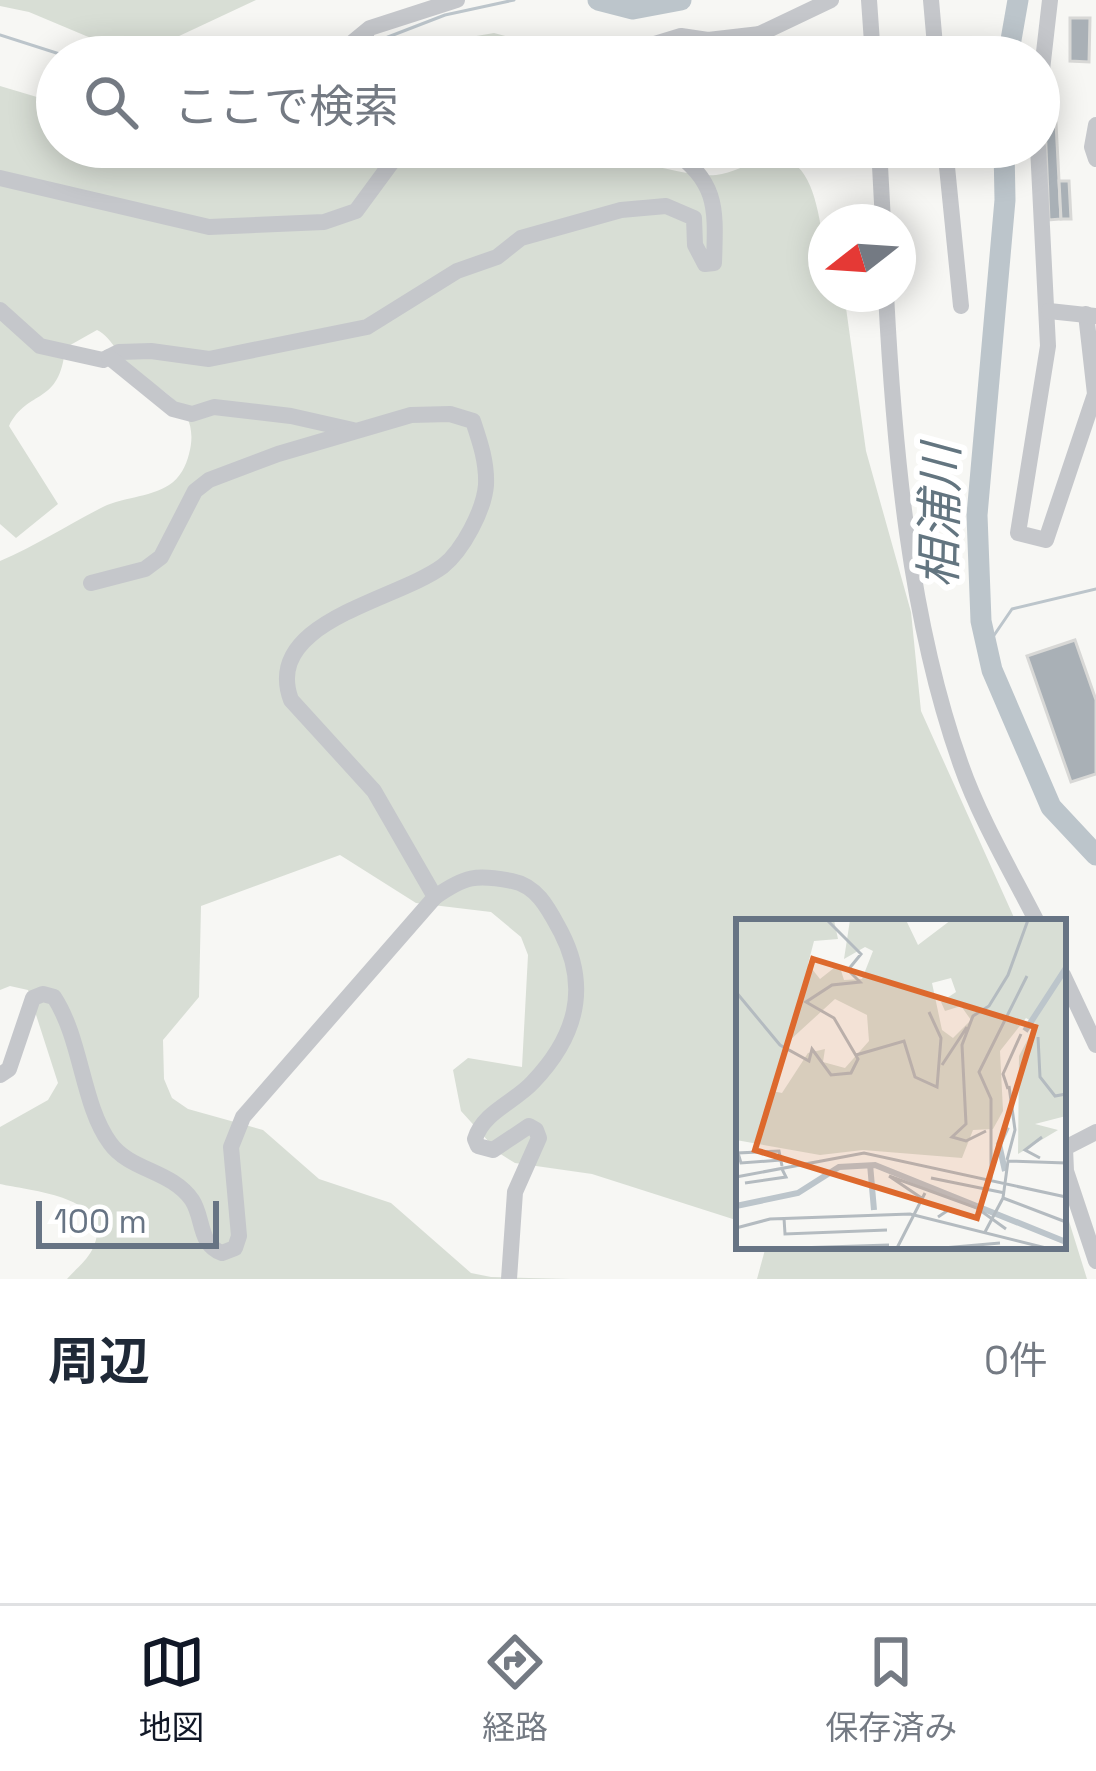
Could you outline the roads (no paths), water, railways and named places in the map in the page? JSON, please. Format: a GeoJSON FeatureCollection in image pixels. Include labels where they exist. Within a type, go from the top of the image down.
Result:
{"type":"FeatureCollection","features":[{"type":"Feature","properties":{"kind":"street"},"geometry":{"type":"LineString","coordinates":[[368,36],[370,28],[457,0]]}},
{"type":"Feature","properties":{"kind":"street"},"geometry":{"type":"LineString","coordinates":[[757,36],[831,0]]}},
{"type":"Feature","properties":{"kind":"street"},"geometry":{"type":"LineString","coordinates":[[869,0],[872,36]]}},
{"type":"Feature","properties":{"kind":"street"},"geometry":{"type":"LineString","coordinates":[[931,0],[934,36]]}},
{"type":"Feature","properties":{"kind":"street"},"geometry":{"type":"LineString","coordinates":[[1046,36],[1050,0]]}},
{"type":"Feature","properties":{"kind":"street"},"geometry":{"type":"LineString","coordinates":[[1096,124],[1092,147],[1096,159]]}},
{"type":"Feature","properties":{"kind":"street"},"geometry":{"type":"LineString","coordinates":[[0,178],[209,227],[309,223],[356,211],[388,168]]}},
{"type":"Feature","properties":{"kind":"street"},"geometry":{"type":"LineString","coordinates":[[0,310],[40,346],[103,360],[119,352],[151,351],[209,358],[368,327],[458,271],[497,257],[521,238],[621,210],[666,206],[683,211],[694,218],[699,258],[704,264],[714,262],[715,202],[709,183],[692,168]]}},
{"type":"Feature","properties":{"kind":"street"},"geometry":{"type":"LineString","coordinates":[[880,168],[882,204]]}},
{"type":"Feature","properties":{"kind":"street"},"geometry":{"type":"LineString","coordinates":[[947,168],[961,306]]}},
{"type":"Feature","properties":{"kind":"street"},"geometry":{"type":"LineString","coordinates":[[1040,168],[1049,311],[1042,396],[1018,532],[1046,540],[1095,394],[1091,315],[1049,311]]}},
{"type":"Feature","properties":{"kind":"street"},"geometry":{"type":"LineString","coordinates":[[887,312],[901,478],[940,698],[963,770],[1036,919]]}},
{"type":"Feature","properties":{"kind":"street"},"geometry":{"type":"LineString","coordinates":[[109,357],[173,410],[192,414],[214,407],[291,416],[353,430]]}},
{"type":"Feature","properties":{"kind":"street"},"geometry":{"type":"LineString","coordinates":[[92,583],[145,568],[161,557],[195,491],[208,480],[411,415],[473,421],[485,460],[482,503],[457,552],[441,567],[303,640],[285,668],[291,700],[374,791],[435,897]]}},
{"type":"Feature","properties":{"kind":"street"},"geometry":{"type":"LineString","coordinates":[[0,1075],[9,1069],[33,998],[54,997],[66,1015],[106,1138],[121,1157],[170,1179],[193,1201],[205,1238],[213,1250],[222,1253],[235,1248],[239,1236],[231,1147],[243,1117],[435,897],[466,877],[520,883],[539,896],[569,949],[578,1001],[571,1027],[533,1083],[488,1118],[475,1139],[478,1146],[493,1150],[529,1126],[539,1138],[515,1192],[509,1279]]}},
{"type":"Feature","properties":{"kind":"street"},"geometry":{"type":"LineString","coordinates":[[1066,981],[1096,1046]]}},
{"type":"Feature","properties":{"kind":"street"},"geometry":{"type":"LineString","coordinates":[[1066,1147],[1096,1132]]}},
{"type":"Feature","properties":{"kind":"street"},"geometry":{"type":"LineString","coordinates":[[1066,1171],[1096,1261]]}},
{"type":"Feature","properties":{"kind":"waterway"},"geometry":{"type":"LineString","coordinates":[[391,36],[445,15],[514,0]]}},
{"type":"Feature","properties":{"kind":"waterway"},"geometry":{"type":"LineString","coordinates":[[598,0],[633,9],[681,0]]}},
{"type":"Feature","properties":{"kind":"waterway","name":"相浦川"},"geometry":{"type":"LineString","coordinates":[[1012,36],[1018,0]]}},
{"type":"Feature","properties":{"kind":"waterway"},"geometry":{"type":"LineString","coordinates":[[0,35],[36,46]]}},
{"type":"Feature","properties":{"kind":"waterway","name":"相浦川"},"geometry":{"type":"LineString","coordinates":[[1004,168],[977,515],[981,621],[992,670],[1051,807],[1096,855]]}},
{"type":"Feature","properties":{"kind":"waterway"},"geometry":{"type":"LineString","coordinates":[[986,647],[1012,609],[1096,589]]}}]}
